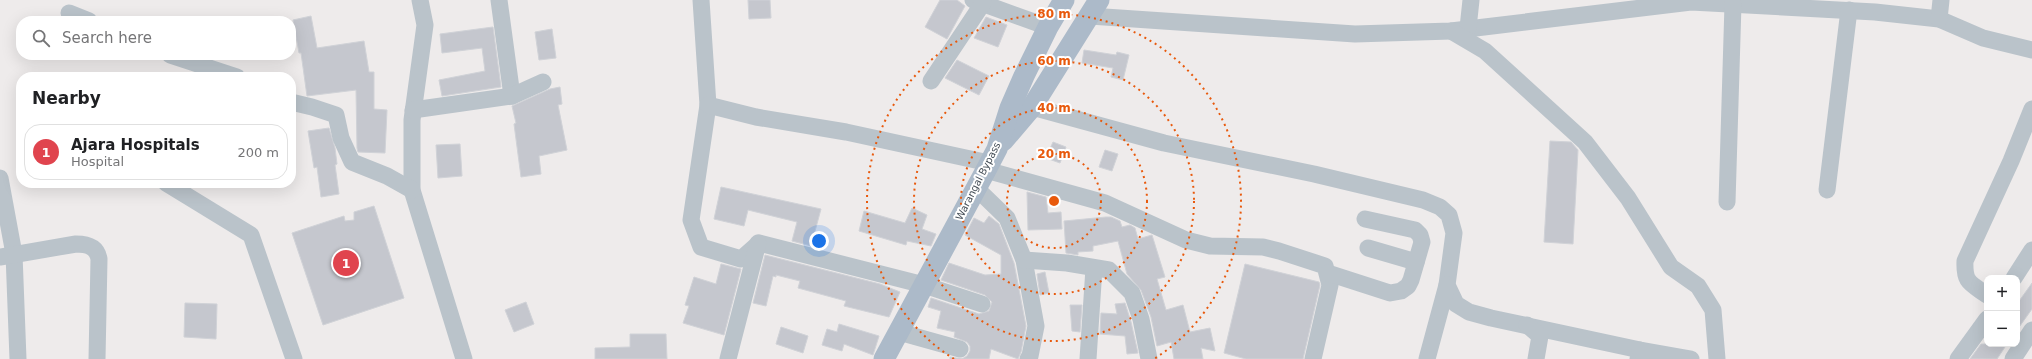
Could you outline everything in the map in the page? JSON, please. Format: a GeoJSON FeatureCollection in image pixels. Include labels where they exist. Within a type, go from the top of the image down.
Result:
{"type":"FeatureCollection","features":[{"type":"Feature","properties":{"kind":"main road","name":"Warangal Bypass"},"geometry":{"type":"LineString","coordinates":[[884,359],[987,168],[1010,108],[1048,27],[1064,0]]}},
{"type":"Feature","properties":{"kind":"main road"},"geometry":{"type":"LineString","coordinates":[[987,168],[1032,107],[1094,8]]}},
{"type":"Feature","properties":{"kind":"street"},"geometry":{"type":"LineString","coordinates":[[420,0],[425,25],[413,110],[412,190],[464,359]]}},
{"type":"Feature","properties":{"kind":"street"},"geometry":{"type":"LineString","coordinates":[[499,0],[512,96]]}},
{"type":"Feature","properties":{"kind":"street"},"geometry":{"type":"LineString","coordinates":[[701,0],[708,106],[690,220],[701,247],[741,259],[758,243]]}},
{"type":"Feature","properties":{"kind":"street"},"geometry":{"type":"LineString","coordinates":[[1460,29],[1471,0]]}},
{"type":"Feature","properties":{"kind":"street"},"geometry":{"type":"LineString","coordinates":[[1940,19],[1941,0]]}},
{"type":"Feature","properties":{"kind":"street"},"geometry":{"type":"LineString","coordinates":[[931,82],[978,1],[1048,27]]}},
{"type":"Feature","properties":{"kind":"street"},"geometry":{"type":"LineString","coordinates":[[1094,8],[1355,34],[1460,29],[1691,1],[1733,4],[1761,3],[1843,7],[1940,19],[1983,38],[2032,50]]}},
{"type":"Feature","properties":{"kind":"street"},"geometry":{"type":"LineString","coordinates":[[1727,202],[1733,4]]}},
{"type":"Feature","properties":{"kind":"street"},"geometry":{"type":"LineString","coordinates":[[1827,190],[1843,7]]}},
{"type":"Feature","properties":{"kind":"street"},"geometry":{"type":"LineString","coordinates":[[69,13],[76,16]]}},
{"type":"Feature","properties":{"kind":"street"},"geometry":{"type":"LineString","coordinates":[[1460,29],[1585,142],[1628,198],[1671,266],[1698,286],[1713,310],[1717,359]]}},
{"type":"Feature","properties":{"kind":"street"},"geometry":{"type":"LineString","coordinates":[[185,60],[222,72]]}},
{"type":"Feature","properties":{"kind":"street"},"geometry":{"type":"LineString","coordinates":[[413,110],[512,96],[543,82]]}},
{"type":"Feature","properties":{"kind":"street"},"geometry":{"type":"LineString","coordinates":[[296,103],[312,107],[336,116],[341,138],[352,162],[386,176],[412,190]]}},
{"type":"Feature","properties":{"kind":"street"},"geometry":{"type":"LineString","coordinates":[[708,106],[756,117],[846,132],[987,168],[1105,203],[1186,240],[1210,246],[1262,247],[1325,266],[1330,285],[1313,359]]}},
{"type":"Feature","properties":{"kind":"street"},"geometry":{"type":"LineString","coordinates":[[1032,107],[1164,144],[1314,174],[1423,200],[1440,207],[1449,215],[1454,233],[1446,285],[1427,359]]}},
{"type":"Feature","properties":{"kind":"street"},"geometry":{"type":"LineString","coordinates":[[1984,293],[1967,282],[1964,274],[1965,261],[2011,161],[2032,109]]}},
{"type":"Feature","properties":{"kind":"street"},"geometry":{"type":"LineString","coordinates":[[987,168],[1024,260],[1036,326],[1030,356],[1028,359]]}},
{"type":"Feature","properties":{"kind":"street"},"geometry":{"type":"LineString","coordinates":[[0,178],[18,359]]}},
{"type":"Feature","properties":{"kind":"street"},"geometry":{"type":"LineString","coordinates":[[174,188],[252,235],[294,359]]}},
{"type":"Feature","properties":{"kind":"street"},"geometry":{"type":"LineString","coordinates":[[1328,273],[1390,293],[1401,291],[1408,286],[1422,242],[1420,235],[1415,230],[1365,219]]}},
{"type":"Feature","properties":{"kind":"street"},"geometry":{"type":"LineString","coordinates":[[758,243],[924,285],[982,304]]}},
{"type":"Feature","properties":{"kind":"street"},"geometry":{"type":"LineString","coordinates":[[728,359],[758,243]]}},
{"type":"Feature","properties":{"kind":"street"},"geometry":{"type":"LineString","coordinates":[[7,255],[76,244],[86,244],[95,249],[98,253],[99,259],[97,359]]}},
{"type":"Feature","properties":{"kind":"street"},"geometry":{"type":"LineString","coordinates":[[1368,248],[1416,262]]}},
{"type":"Feature","properties":{"kind":"street"},"geometry":{"type":"LineString","coordinates":[[2016,275],[2032,250]]}},
{"type":"Feature","properties":{"kind":"street"},"geometry":{"type":"LineString","coordinates":[[1024,260],[1067,263],[1109,270],[1132,293],[1141,319],[1149,359]]}},
{"type":"Feature","properties":{"kind":"street"},"geometry":{"type":"LineString","coordinates":[[1088,359],[1094,268]]}},
{"type":"Feature","properties":{"kind":"street"},"geometry":{"type":"LineString","coordinates":[[1446,285],[1456,304],[1469,312],[1639,354],[1690,359]]}},
{"type":"Feature","properties":{"kind":"street"},"geometry":{"type":"LineString","coordinates":[[1958,359],[1984,322]]}},
{"type":"Feature","properties":{"kind":"street"},"geometry":{"type":"LineString","coordinates":[[1527,326],[1540,336],[1536,359]]}},
{"type":"Feature","properties":{"kind":"street"},"geometry":{"type":"LineString","coordinates":[[2013,359],[2032,330]]}},
{"type":"Feature","properties":{"kind":"street"},"geometry":{"type":"LineString","coordinates":[[899,332],[960,349]]}},
{"type":"Feature","properties":{"kind":"building"},"geometry":{"type":"Polygon","coordinates":[[[748,0],[770,0],[771,18],[749,19],[748,0]]]}},
{"type":"Feature","properties":{"kind":"building"},"geometry":{"type":"Polygon","coordinates":[[[940,0],[957,0],[965,6],[947,39],[925,27],[940,0]]]}},
{"type":"Feature","properties":{"kind":"building"},"geometry":{"type":"Polygon","coordinates":[[[311,16],[317,48],[364,41],[369,72],[374,72],[374,109],[387,110],[385,153],[358,152],[356,90],[307,96],[301,53],[299,53],[296,36],[296,19],[311,16]]]}},
{"type":"Feature","properties":{"kind":"building"},"geometry":{"type":"Polygon","coordinates":[[[986,17],[1007,25],[998,47],[974,38],[986,17]]]}},
{"type":"Feature","properties":{"kind":"building"},"geometry":{"type":"Polygon","coordinates":[[[493,27],[501,87],[442,96],[439,80],[485,71],[482,48],[442,53],[440,34],[493,27]]]}},
{"type":"Feature","properties":{"kind":"building"},"geometry":{"type":"Polygon","coordinates":[[[552,29],[556,58],[539,60],[535,32],[552,29]]]}},
{"type":"Feature","properties":{"kind":"building"},"geometry":{"type":"Polygon","coordinates":[[[1084,50],[1116,55],[1117,52],[1129,55],[1123,80],[1111,77],[1113,68],[1082,63],[1084,50]]]}},
{"type":"Feature","properties":{"kind":"building"},"geometry":{"type":"Polygon","coordinates":[[[957,60],[989,76],[979,95],[945,78],[957,60]]]}},
{"type":"Feature","properties":{"kind":"building"},"geometry":{"type":"Polygon","coordinates":[[[560,87],[562,104],[558,105],[567,150],[539,156],[541,174],[521,177],[514,124],[516,123],[512,106],[550,89],[560,87]]]}},
{"type":"Feature","properties":{"kind":"building"},"geometry":{"type":"Polygon","coordinates":[[[329,128],[335,148],[337,164],[335,165],[339,194],[321,197],[317,167],[314,168],[308,131],[329,128]]]}},
{"type":"Feature","properties":{"kind":"building"},"geometry":{"type":"Polygon","coordinates":[[[1550,141],[1571,142],[1578,150],[1573,244],[1544,242],[1550,141]]]}},
{"type":"Feature","properties":{"kind":"building"},"geometry":{"type":"Polygon","coordinates":[[[1053,142],[1066,147],[1060,163],[1046,158],[1053,142]]]}},
{"type":"Feature","properties":{"kind":"building"},"geometry":{"type":"Polygon","coordinates":[[[460,144],[462,176],[438,178],[436,145],[460,144]]]}},
{"type":"Feature","properties":{"kind":"building"},"geometry":{"type":"Polygon","coordinates":[[[1105,150],[1118,154],[1112,171],[1099,167],[1105,150]]]}},
{"type":"Feature","properties":{"kind":"building"},"geometry":{"type":"Polygon","coordinates":[[[721,187],[821,209],[811,246],[792,241],[797,222],[748,210],[744,226],[714,219],[721,187]]]}},
{"type":"Feature","properties":{"kind":"building"},"geometry":{"type":"Polygon","coordinates":[[[1027,192],[1046,197],[1048,213],[1061,212],[1062,229],[1028,230],[1027,192]]]}},
{"type":"Feature","properties":{"kind":"building"},"geometry":{"type":"Polygon","coordinates":[[[374,206],[404,298],[323,325],[292,233],[344,216],[345,221],[354,220],[354,212],[374,206]]]}},
{"type":"Feature","properties":{"kind":"building"},"geometry":{"type":"Polygon","coordinates":[[[912,208],[927,215],[922,229],[936,234],[931,246],[907,241],[906,245],[859,231],[864,211],[905,223],[912,208]]]}},
{"type":"Feature","properties":{"kind":"building"},"geometry":{"type":"Polygon","coordinates":[[[989,216],[999,224],[1014,263],[1026,326],[1021,352],[1018,359],[991,349],[989,359],[962,359],[967,356],[970,351],[970,346],[967,342],[954,337],[955,332],[937,328],[941,311],[928,307],[931,298],[979,314],[989,311],[992,302],[985,295],[941,280],[949,263],[985,275],[1001,274],[1001,255],[965,235],[974,218],[984,223],[989,216]]]}},
{"type":"Feature","properties":{"kind":"building"},"geometry":{"type":"Polygon","coordinates":[[[1111,217],[1120,221],[1122,227],[1130,225],[1135,228],[1138,239],[1152,235],[1165,277],[1157,279],[1166,310],[1183,305],[1190,332],[1210,328],[1215,351],[1201,348],[1203,359],[1174,359],[1171,342],[1157,346],[1151,317],[1141,290],[1127,274],[1118,241],[1093,246],[1093,251],[1078,252],[1078,255],[1066,253],[1064,221],[1111,217]]]}},
{"type":"Feature","properties":{"kind":"building"},"geometry":{"type":"Polygon","coordinates":[[[765,255],[880,284],[900,292],[889,317],[844,306],[846,301],[798,288],[800,281],[776,275],[776,277],[773,276],[766,306],[753,303],[765,255]]]}},
{"type":"Feature","properties":{"kind":"building"},"geometry":{"type":"Polygon","coordinates":[[[721,264],[741,269],[724,335],[683,323],[689,306],[685,305],[694,277],[716,284],[721,264]]]}},
{"type":"Feature","properties":{"kind":"building"},"geometry":{"type":"Polygon","coordinates":[[[1245,264],[1319,282],[1320,285],[1303,359],[1246,359],[1224,353],[1245,264]]]}},
{"type":"Feature","properties":{"kind":"building"},"geometry":{"type":"Polygon","coordinates":[[[1045,272],[1049,293],[1040,295],[1037,274],[1045,272]]]}},
{"type":"Feature","properties":{"kind":"building"},"geometry":{"type":"Polygon","coordinates":[[[2032,283],[2032,309],[2020,326],[2020,311],[2020,300],[2032,283]]]}},
{"type":"Feature","properties":{"kind":"building"},"geometry":{"type":"Polygon","coordinates":[[[526,302],[534,324],[514,332],[505,310],[526,302]]]}},
{"type":"Feature","properties":{"kind":"building"},"geometry":{"type":"Polygon","coordinates":[[[185,303],[217,304],[216,339],[184,337],[185,303]]]}},
{"type":"Feature","properties":{"kind":"building"},"geometry":{"type":"Polygon","coordinates":[[[1125,303],[1138,353],[1127,354],[1125,336],[1100,334],[1101,313],[1117,314],[1115,304],[1125,303]]]}},
{"type":"Feature","properties":{"kind":"building"},"geometry":{"type":"Polygon","coordinates":[[[1070,305],[1082,305],[1080,332],[1072,331],[1070,305]]]}},
{"type":"Feature","properties":{"kind":"building"},"geometry":{"type":"Polygon","coordinates":[[[839,324],[879,336],[873,355],[844,344],[842,351],[822,345],[827,329],[837,332],[839,324]]]}},
{"type":"Feature","properties":{"kind":"building"},"geometry":{"type":"Polygon","coordinates":[[[781,327],[808,336],[803,353],[776,344],[781,327]]]}},
{"type":"Feature","properties":{"kind":"building"},"geometry":{"type":"Polygon","coordinates":[[[630,334],[666,334],[667,359],[595,359],[595,348],[630,347],[630,334]]]}},
{"type":"Feature","properties":{"kind":"building"},"geometry":{"type":"Polygon","coordinates":[[[1981,344],[1984,344],[1984,347],[2005,347],[1997,359],[1970,359],[1981,344]]]}},
{"type":"Feature","properties":{"kind":"building"},"geometry":{"type":"Polygon","coordinates":[[[950,357],[962,359],[950,359],[950,357]]]}},
{"type":"Feature","properties":{"kind":"place","name":"Ajara Hospitals"},"geometry":{"type":"Point","coordinates":[346,263]}}]}
